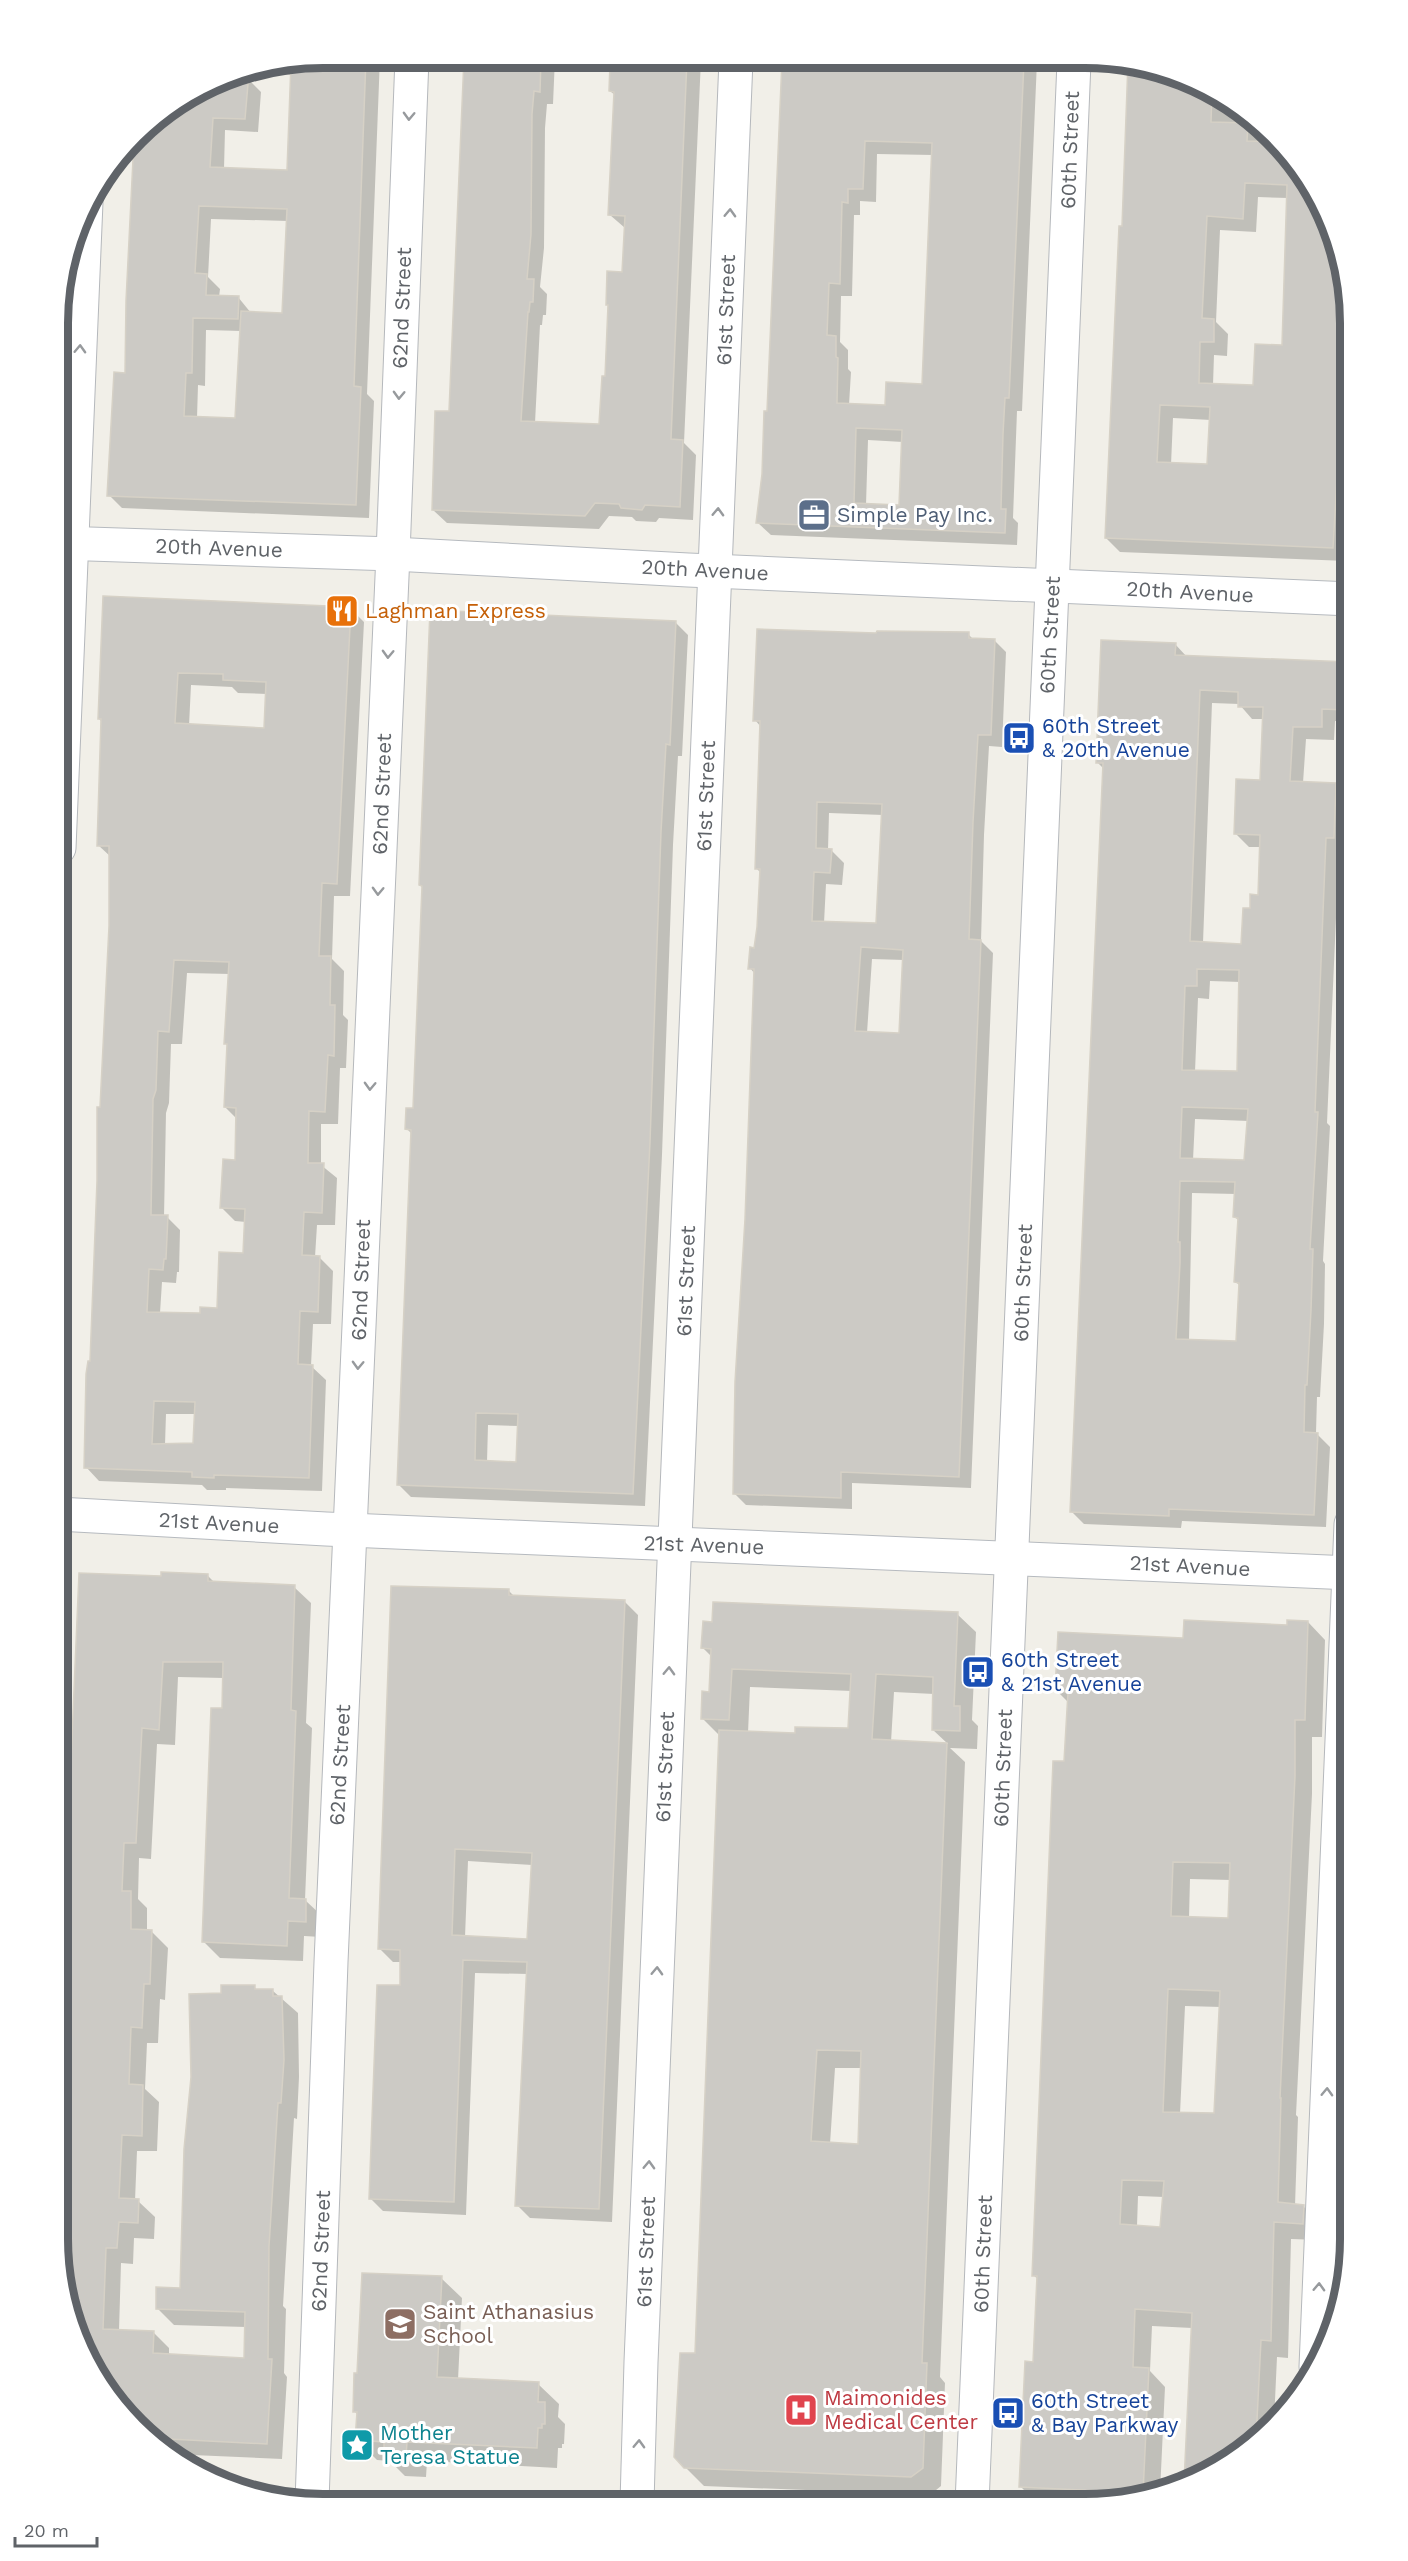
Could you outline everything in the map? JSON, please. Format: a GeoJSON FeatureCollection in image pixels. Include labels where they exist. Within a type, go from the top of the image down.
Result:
{"type":"FeatureCollection","features":[{"type":"Feature","properties":{"kind":"street","name":"62nd Street"},"geometry":{"type":"LineString","coordinates":[[312,2493],[331,1962],[393,554],[412,68]]}},
{"type":"Feature","properties":{"kind":"street","name":"61st Street"},"geometry":{"type":"LineString","coordinates":[[637,2494],[736,68]]}},
{"type":"Feature","properties":{"kind":"street","name":"60th Street"},"geometry":{"type":"LineString","coordinates":[[972,2494],[1074,68]]}},
{"type":"Feature","properties":{"kind":"street"},"geometry":{"type":"LineString","coordinates":[[68,509],[84,232]]}},
{"type":"Feature","properties":{"kind":"street","name":"20th Avenue"},"geometry":{"type":"LineString","coordinates":[[68,543],[393,554],[715,571],[1340,598]]}},
{"type":"Feature","properties":{"kind":"street","name":"21st Avenue"},"geometry":{"type":"LineString","coordinates":[[68,1516],[1340,1573]]}},
{"type":"Feature","properties":{"kind":"street"},"geometry":{"type":"LineString","coordinates":[[1317,2345],[1340,1807]]}},
{"type":"Feature","properties":{"kind":"building"},"geometry":{"type":"Polygon","coordinates":[[[366,68],[354,386],[361,387],[356,505],[107,496],[114,372],[125,373],[133,151],[154,131],[181,110],[209,94],[248,78],[245,119],[213,118],[210,167],[287,170],[291,70],[366,68]],[[199,206],[195,273],[207,274],[206,295],[239,296],[238,319],[193,318],[192,373],[186,373],[184,416],[235,418],[241,311],[282,313],[287,209],[199,206]]]}},
{"type":"Feature","properties":{"kind":"building"},"geometry":{"type":"Polygon","coordinates":[[[464,68],[541,68],[540,92],[534,91],[532,114],[531,234],[527,279],[534,279],[533,302],[530,302],[528,312],[521,421],[599,424],[602,376],[605,376],[607,271],[622,272],[625,216],[608,215],[614,92],[609,91],[610,68],[687,68],[671,439],[683,440],[680,507],[645,505],[642,510],[621,508],[619,504],[595,503],[585,516],[432,510],[435,411],[449,411],[464,68]]]}},
{"type":"Feature","properties":{"kind":"building"},"geometry":{"type":"Polygon","coordinates":[[[782,68],[1024,68],[1009,398],[1005,398],[1003,434],[1001,509],[1006,509],[1005,533],[756,523],[762,474],[764,411],[767,411],[782,68]],[[865,141],[863,189],[848,189],[848,203],[842,202],[840,284],[829,283],[827,335],[836,336],[837,403],[885,405],[886,382],[922,384],[932,143],[865,141]],[[856,428],[854,503],[899,505],[902,430],[856,428]]]}},
{"type":"Feature","properties":{"kind":"building"},"geometry":{"type":"Polygon","coordinates":[[[1128,71],[1168,81],[1212,101],[1211,122],[1244,123],[1248,126],[1247,141],[1266,142],[1298,181],[1314,209],[1327,240],[1336,272],[1340,305],[1340,444],[1333,548],[1105,538],[1119,226],[1122,226],[1128,71]],[[1245,183],[1243,219],[1207,216],[1202,318],[1214,319],[1214,342],[1200,342],[1199,383],[1253,385],[1255,344],[1282,345],[1287,185],[1245,183]],[[1160,405],[1157,462],[1207,464],[1210,407],[1160,405]]]}},
{"type":"Feature","properties":{"kind":"building"},"geometry":{"type":"Polygon","coordinates":[[[103,596],[351,607],[337,884],[322,883],[319,956],[331,956],[330,1005],[335,1005],[334,1056],[328,1055],[325,1112],[309,1111],[308,1163],[324,1163],[322,1213],[304,1212],[302,1255],[320,1256],[318,1312],[300,1311],[298,1364],[313,1365],[309,1478],[214,1475],[214,1478],[192,1477],[192,1472],[84,1468],[86,1374],[88,1361],[90,1361],[97,1181],[97,1107],[100,1107],[109,926],[109,846],[97,846],[101,719],[98,719],[103,596]],[[178,673],[175,723],[264,728],[266,682],[223,680],[223,674],[178,673]],[[174,960],[169,1032],[158,1031],[156,1090],[153,1099],[151,1215],[168,1215],[166,1259],[164,1259],[163,1270],[149,1269],[147,1312],[200,1313],[200,1307],[217,1308],[219,1252],[243,1253],[245,1209],[220,1208],[223,1159],[235,1160],[236,1108],[224,1107],[227,1044],[224,1044],[229,962],[174,960]],[[154,1401],[152,1444],[193,1443],[195,1402],[154,1401]]]}},
{"type":"Feature","properties":{"kind":"building"},"geometry":{"type":"Polygon","coordinates":[[[430,610],[676,621],[670,745],[666,744],[661,832],[650,1142],[633,1494],[397,1485],[411,1130],[405,1129],[406,1108],[413,1108],[422,886],[419,885],[430,610]],[[476,1413],[475,1460],[516,1462],[518,1414],[476,1413]]]}},
{"type":"Feature","properties":{"kind":"building"},"geometry":{"type":"Polygon","coordinates":[[[757,629],[876,633],[877,631],[969,632],[969,638],[995,639],[991,735],[978,735],[973,822],[969,939],[981,940],[959,1477],[841,1472],[841,1498],[733,1494],[735,1382],[745,1219],[754,969],[748,969],[750,947],[754,948],[757,927],[760,869],[755,869],[760,721],[753,721],[757,629]],[[817,802],[816,848],[832,849],[830,873],[814,872],[812,921],[876,923],[882,804],[817,802]],[[861,947],[855,1031],[899,1033],[903,950],[861,947]]]}},
{"type":"Feature","properties":{"kind":"building"},"geometry":{"type":"Polygon","coordinates":[[[1101,640],[1176,643],[1175,655],[1340,662],[1340,710],[1322,709],[1322,727],[1293,727],[1290,781],[1336,783],[1334,838],[1326,838],[1315,1112],[1318,1112],[1310,1249],[1313,1249],[1311,1310],[1307,1385],[1305,1385],[1304,1432],[1318,1433],[1314,1515],[1169,1509],[1169,1516],[1070,1512],[1103,763],[1096,763],[1101,640]],[[1200,690],[1190,941],[1241,944],[1243,908],[1250,908],[1250,894],[1258,895],[1260,835],[1234,834],[1236,779],[1260,780],[1263,707],[1238,707],[1238,692],[1200,690]],[[1197,969],[1197,986],[1185,986],[1182,1070],[1237,1071],[1239,970],[1197,969]],[[1182,1107],[1180,1158],[1244,1160],[1248,1109],[1182,1107]],[[1180,1181],[1178,1242],[1180,1242],[1180,1263],[1176,1339],[1236,1341],[1239,1283],[1234,1282],[1238,1218],[1233,1217],[1235,1182],[1180,1181]]]}},
{"type":"Feature","properties":{"kind":"building"},"geometry":{"type":"Polygon","coordinates":[[[161,1572],[208,1574],[208,1581],[295,1585],[291,1710],[296,1711],[289,1898],[306,1899],[306,1922],[288,1921],[287,1946],[202,1942],[211,1708],[222,1708],[223,1662],[163,1662],[159,1730],[142,1728],[136,1843],[124,1843],[122,1891],[131,1891],[131,1929],[152,1930],[150,1984],[144,1984],[142,2028],[131,2027],[129,2084],[143,2085],[142,2136],[122,2135],[119,2198],[139,2199],[138,2223],[119,2222],[117,2248],[106,2248],[103,2329],[154,2331],[153,2353],[244,2358],[245,2312],[156,2309],[156,2287],[180,2288],[184,2149],[191,2077],[189,1994],[221,1993],[221,1985],[255,1985],[255,1989],[273,1989],[273,1996],[282,1996],[284,2060],[281,2103],[278,2103],[269,2246],[268,2359],[272,2359],[267,2444],[164,2439],[142,2419],[110,2380],[87,2336],[72,2289],[68,2256],[68,1830],[79,1573],[161,1576],[161,1572]]]}},
{"type":"Feature","properties":{"kind":"building"},"geometry":{"type":"Polygon","coordinates":[[[391,1586],[509,1589],[509,1595],[625,1600],[599,2209],[515,2206],[527,1962],[463,1960],[454,2202],[369,2199],[377,1985],[400,1985],[400,1950],[378,1949],[391,1586]],[[455,1849],[452,1935],[527,1939],[532,1853],[455,1849]]]}},
{"type":"Feature","properties":{"kind":"building"},"geometry":{"type":"Polygon","coordinates":[[[713,1602],[958,1612],[954,1706],[960,1706],[960,1731],[932,1730],[933,1677],[876,1674],[872,1739],[947,1743],[922,2363],[927,2363],[923,2468],[911,2477],[684,2468],[674,2457],[680,2353],[695,2353],[719,1730],[795,1733],[795,1727],[848,1728],[851,1674],[732,1669],[729,1720],[701,1719],[702,1691],[709,1692],[711,1649],[701,1648],[703,1621],[712,1622],[713,1602]],[[817,2050],[811,2141],[858,2144],[861,2051],[817,2050]]]}},
{"type":"Feature","properties":{"kind":"building"},"geometry":{"type":"Polygon","coordinates":[[[1184,1620],[1287,1625],[1287,1620],[1308,1621],[1305,1720],[1295,1720],[1295,1776],[1280,2098],[1278,2202],[1304,2205],[1303,2224],[1274,2222],[1271,2341],[1261,2340],[1257,2428],[1227,2451],[1184,2473],[1192,2313],[1135,2309],[1133,2367],[1149,2368],[1143,2487],[1114,2492],[1019,2487],[1025,2361],[1033,2362],[1037,2276],[1032,2276],[1053,1761],[1064,1761],[1068,1692],[1055,1691],[1058,1632],[1183,1638],[1184,1620]],[[1173,1862],[1171,1916],[1228,1918],[1230,1863],[1173,1862]],[[1168,1989],[1163,2112],[1214,2113],[1220,1991],[1168,1989]],[[1122,2180],[1120,2224],[1160,2227],[1164,2181],[1122,2180]]]}},
{"type":"Feature","properties":{"kind":"building","name":"Saint Athanasius School"},"geometry":{"type":"Polygon","coordinates":[[[362,2273],[442,2276],[437,2377],[539,2382],[538,2402],[545,2402],[545,2424],[542,2424],[542,2428],[538,2428],[537,2448],[407,2442],[406,2457],[384,2456],[384,2442],[355,2440],[357,2412],[353,2412],[354,2373],[357,2373],[362,2273]]]}},
{"type":"Feature","properties":{"kind":"place","name":"Simple Pay Inc."},"geometry":{"type":"Point","coordinates":[814,515]}},
{"type":"Feature","properties":{"kind":"place","name":"Laghman Express"},"geometry":{"type":"Point","coordinates":[342,611]}},
{"type":"Feature","properties":{"kind":"place","name":"60th Street & 20th Avenue"},"geometry":{"type":"Point","coordinates":[1019,738]}},
{"type":"Feature","properties":{"kind":"place","name":"60th Street & 21st Avenue"},"geometry":{"type":"Point","coordinates":[978,1672]}},
{"type":"Feature","properties":{"kind":"place","name":"Saint Athanasius School"},"geometry":{"type":"Point","coordinates":[400,2324]}},
{"type":"Feature","properties":{"kind":"place","name":"Maimonides Medical Center"},"geometry":{"type":"Point","coordinates":[801,2410]}},
{"type":"Feature","properties":{"kind":"place","name":"60th Street & Bay Parkway"},"geometry":{"type":"Point","coordinates":[1008,2413]}},
{"type":"Feature","properties":{"kind":"place","name":"Mother Teresa Statue"},"geometry":{"type":"Point","coordinates":[357,2445]}}]}
